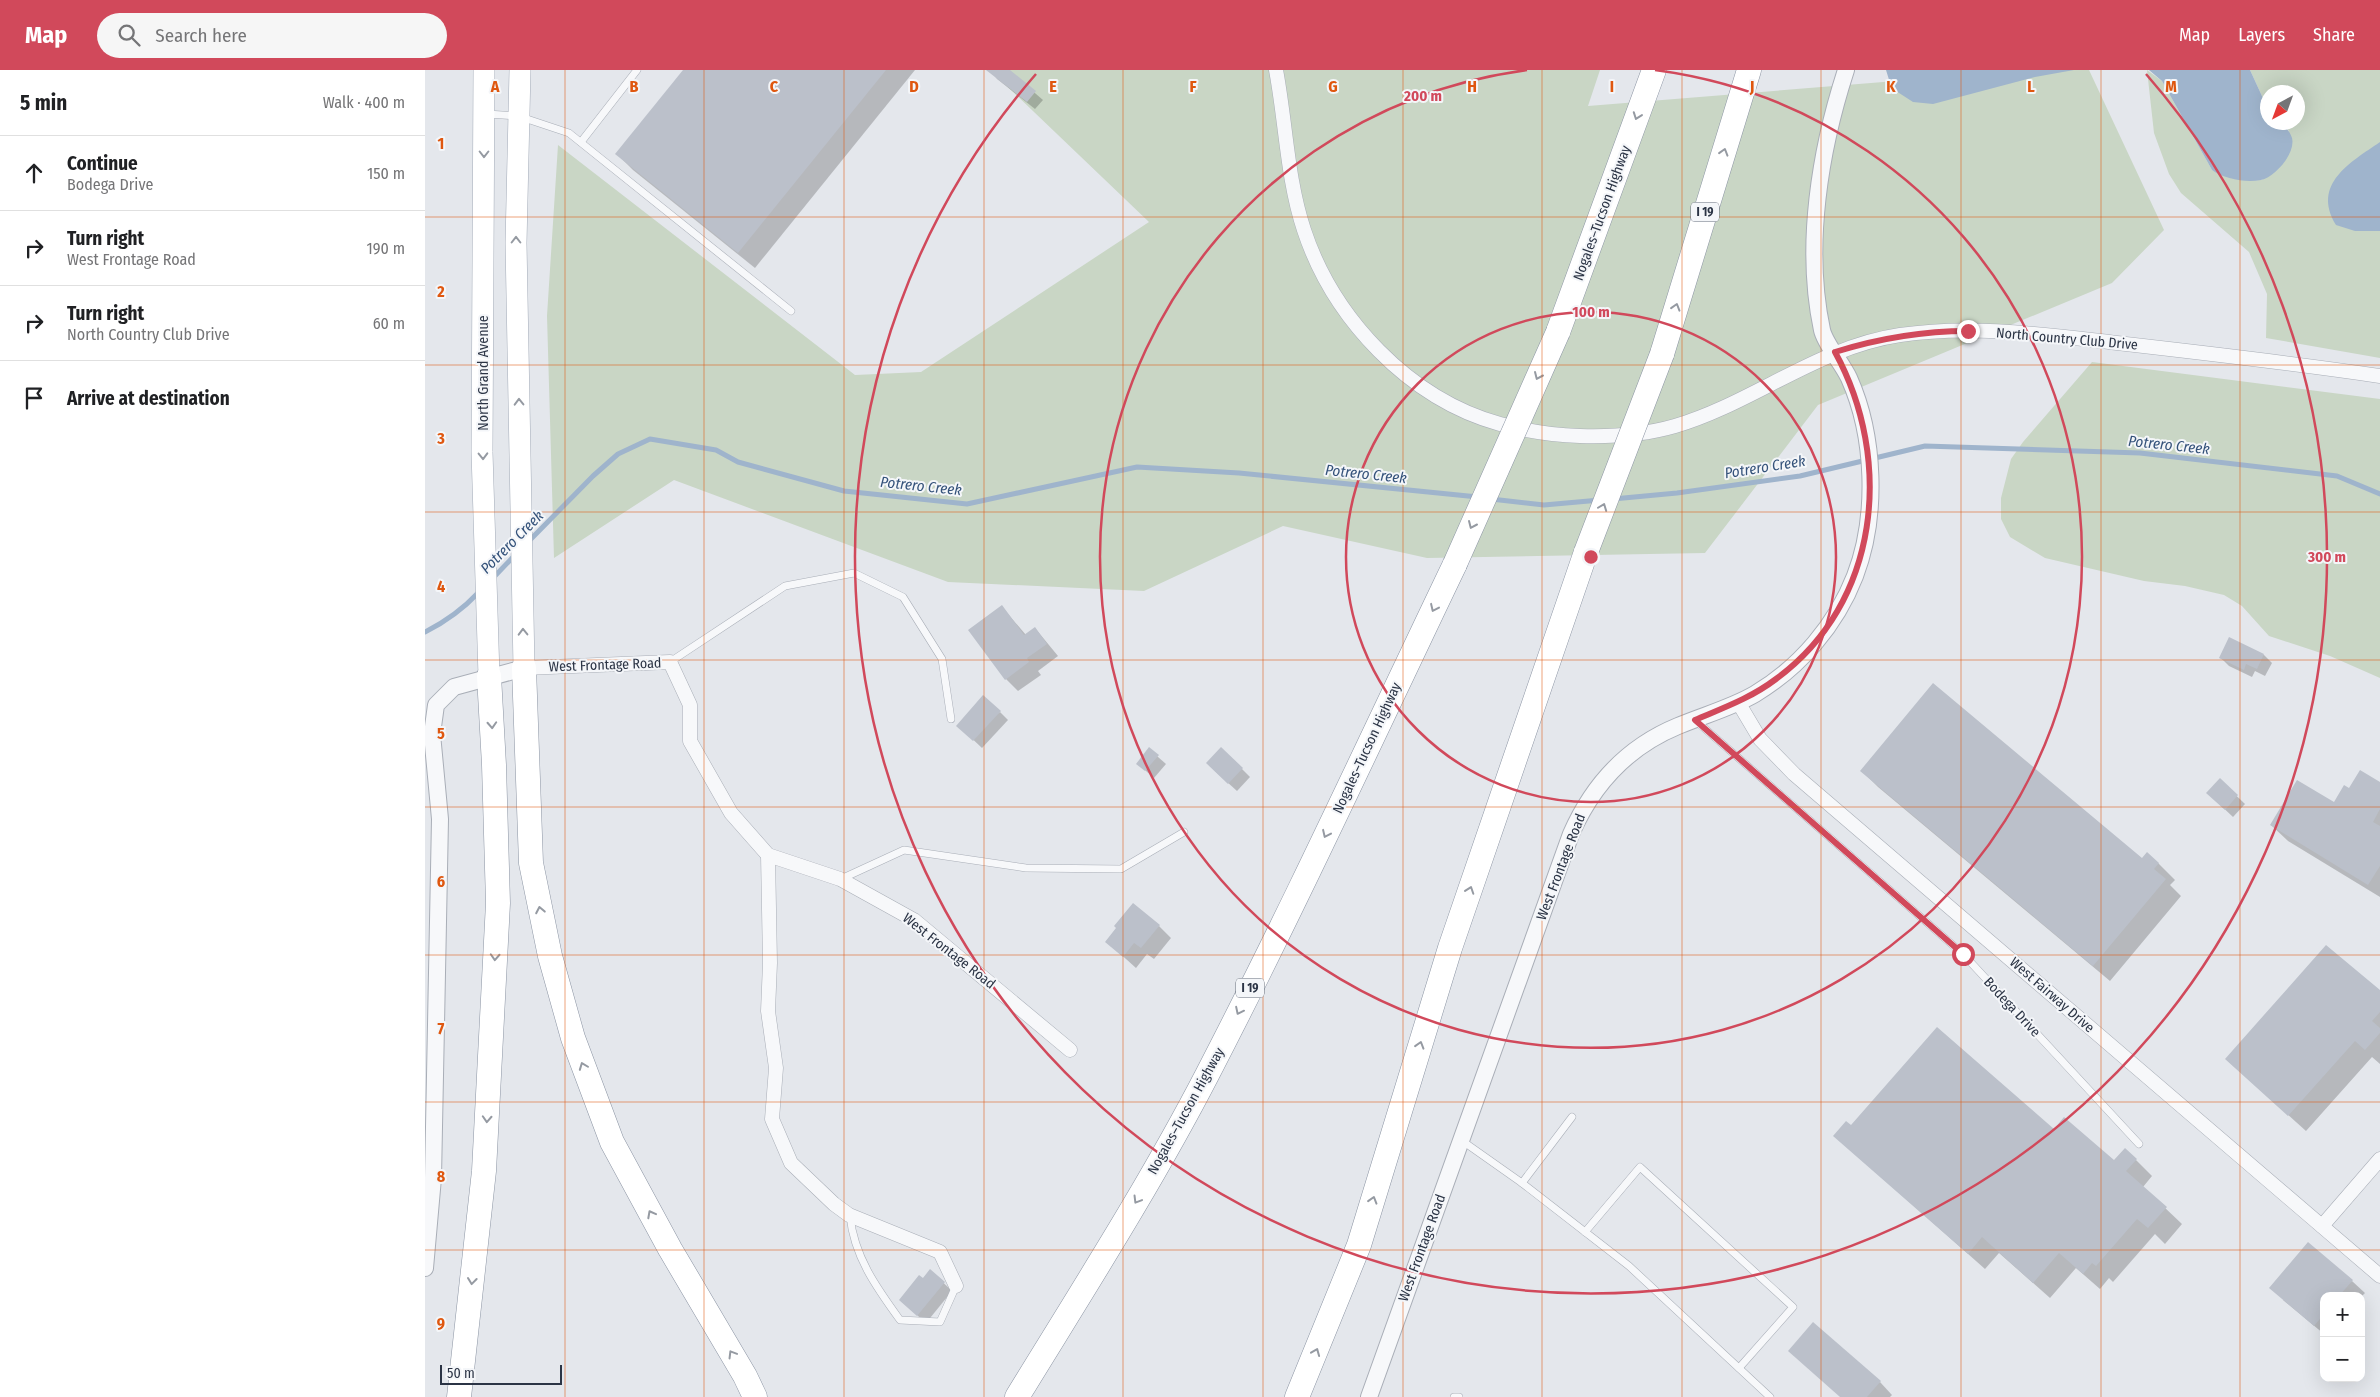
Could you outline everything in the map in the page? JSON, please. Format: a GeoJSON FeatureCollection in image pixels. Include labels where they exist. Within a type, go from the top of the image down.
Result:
{"type":"FeatureCollection","features":[{"type":"Feature","properties":{"kind":"highway","name":"Nogales–Tucson Highway"},"geometry":{"type":"LineString","coordinates":[[1017,1397],[1142,1191],[1206,1076],[1315,857],[1455,564],[1558,332],[1654,70]]}},
{"type":"Feature","properties":{"kind":"highway","name":"I 19"},"geometry":{"type":"LineString","coordinates":[[1297,1397],[1359,1245],[1450,948],[1586,552],[1662,354],[1749,70]]}},
{"type":"Feature","properties":{"kind":"highway"},"geometry":{"type":"LineString","coordinates":[[524,668],[531,863],[550,956],[573,1038],[612,1142],[670,1249],[745,1376],[755,1397]]}},
{"type":"Feature","properties":{"kind":"highway"},"geometry":{"type":"LineString","coordinates":[[459,1397],[485,1171],[498,903],[489,676]]}},
{"type":"Feature","properties":{"kind":"main road","name":"North Grand Avenue"},"geometry":{"type":"LineString","coordinates":[[484,70],[483,452],[489,676]]}},
{"type":"Feature","properties":{"kind":"main road"},"geometry":{"type":"LineString","coordinates":[[520,70],[515,242],[524,668]]}},
{"type":"Feature","properties":{"kind":"street","name":"North Country Club Drive"},"geometry":{"type":"LineString","coordinates":[[1276,70],[1295,198],[1304,232],[1318,264],[1335,295],[1355,324],[1378,350],[1405,373],[1433,393],[1464,410],[1497,423],[1562,435],[1621,436],[1673,427],[1698,418],[1835,352],[1898,335],[1933,331],[2041,334],[2266,359],[2380,376]]}},
{"type":"Feature","properties":{"kind":"street","name":"West Frontage Road"},"geometry":{"type":"LineString","coordinates":[[1369,1397],[1580,814],[1591,794],[1621,761],[1658,735],[1738,702],[1776,679],[1796,663],[1831,622],[1844,600],[1863,551],[1869,525],[1871,493],[1866,441],[1860,412],[1849,378],[1822,332],[1815,277],[1816,223],[1823,159],[1832,114],[1846,70]]}},
{"type":"Feature","properties":{"kind":"street","name":"West Frontage Road"},"geometry":{"type":"LineString","coordinates":[[524,668],[670,662],[690,705],[690,741],[731,813],[768,855],[840,879],[914,920],[1070,1050]]}},
{"type":"Feature","properties":{"kind":"street"},"geometry":{"type":"LineString","coordinates":[[425,1268],[433,1178],[440,818],[433,734],[436,705],[454,687],[524,668]]}},
{"type":"Feature","properties":{"kind":"street","name":"West Fairway Drive"},"geometry":{"type":"LineString","coordinates":[[1738,702],[1760,739],[1794,774],[2380,1276]]}},
{"type":"Feature","properties":{"kind":"street"},"geometry":{"type":"LineString","coordinates":[[768,855],[770,963],[768,1012],[776,1068],[772,1119],[791,1163],[834,1204],[849,1215],[940,1252],[956,1286]]}},
{"type":"Feature","properties":{"kind":"street"},"geometry":{"type":"LineString","coordinates":[[2322,1226],[2380,1159]]}},
{"type":"Feature","properties":{"kind":"lane"},"geometry":{"type":"LineString","coordinates":[[581,142],[637,70]]}},
{"type":"Feature","properties":{"kind":"lane"},"geometry":{"type":"LineString","coordinates":[[484,114],[519,116],[569,133],[791,311]]}},
{"type":"Feature","properties":{"kind":"lane"},"geometry":{"type":"LineString","coordinates":[[670,662],[785,586],[854,573],[903,597],[942,659],[951,719]]}},
{"type":"Feature","properties":{"kind":"lane","name":"Bodega Drive"},"geometry":{"type":"LineString","coordinates":[[1695,720],[1963,954],[2139,1144]]}},
{"type":"Feature","properties":{"kind":"lane"},"geometry":{"type":"LineString","coordinates":[[840,879],[904,850],[1026,868],[1121,869],[1184,832]]}},
{"type":"Feature","properties":{"kind":"lane"},"geometry":{"type":"LineString","coordinates":[[1522,1184],[1572,1117]]}},
{"type":"Feature","properties":{"kind":"lane"},"geometry":{"type":"LineString","coordinates":[[1461,1140],[1629,1266],[1770,1397]]}},
{"type":"Feature","properties":{"kind":"lane"},"geometry":{"type":"LineString","coordinates":[[1585,1232],[1640,1167],[1793,1307],[1739,1368]]}},
{"type":"Feature","properties":{"kind":"lane"},"geometry":{"type":"LineString","coordinates":[[849,1215],[852,1236],[865,1267],[900,1320],[940,1322],[956,1286]]}},
{"type":"Feature","properties":{"kind":"lane"},"geometry":{"type":"LineString","coordinates":[[1454,1397],[1459,1397]]}},
{"type":"Feature","properties":{"kind":"green space"},"geometry":{"type":"Polygon","coordinates":[[[990,70],[1600,70],[1588,106],[2032,70],[2089,70],[2164,230],[2112,283],[1818,405],[1705,553],[1427,558],[1283,526],[1144,591],[948,582],[674,480],[554,558],[547,316],[558,145],[855,375],[921,372],[1149,222],[990,70]]]}},
{"type":"Feature","properties":{"kind":"green space"},"geometry":{"type":"Polygon","coordinates":[[[2147,70],[2162,81],[2212,170],[2236,178],[2262,180],[2288,130],[2305,130],[2305,85],[2260,85],[2260,92],[2250,70],[2380,70],[2380,358],[2266,338],[2267,294],[2249,252],[2181,193],[2169,174],[2154,133],[2147,70]]]}},
{"type":"Feature","properties":{"kind":"green space"},"geometry":{"type":"Polygon","coordinates":[[[2092,362],[2380,399],[2380,678],[2330,656],[2269,636],[2242,606],[2224,595],[2185,586],[2144,581],[2045,558],[2010,537],[2001,519],[2001,498],[2011,459],[2023,442],[2092,362]]]}},
{"type":"Feature","properties":{"kind":"water"},"geometry":{"type":"Polygon","coordinates":[[[1886,70],[2074,70],[2035,77],[1933,104],[1913,102],[1896,91],[1890,83],[1886,70]]]}},
{"type":"Feature","properties":{"kind":"water"},"geometry":{"type":"Polygon","coordinates":[[[2149,70],[2250,70],[2260,92],[2260,130],[2288,130],[2292,138],[2288,157],[2278,169],[2267,178],[2261,180],[2235,180],[2212,170],[2162,81],[2149,70]]]}},
{"type":"Feature","properties":{"kind":"water"},"geometry":{"type":"Polygon","coordinates":[[[2380,142],[2380,231],[2355,231],[2336,225],[2328,198],[2331,186],[2347,166],[2380,142]]]}},
{"type":"Feature","properties":{"kind":"building"},"geometry":{"type":"Polygon","coordinates":[[[683,70],[886,70],[738,253],[615,154],[683,70]]]}},
{"type":"Feature","properties":{"kind":"building"},"geometry":{"type":"Polygon","coordinates":[[[986,70],[1010,70],[1036,91],[1027,102],[986,70]]]}},
{"type":"Feature","properties":{"kind":"building"},"geometry":{"type":"Polygon","coordinates":[[[1002,605],[1024,635],[1035,627],[1047,644],[1027,658],[1029,662],[1005,680],[968,630],[1002,605]]]}},
{"type":"Feature","properties":{"kind":"building"},"geometry":{"type":"Polygon","coordinates":[[[2229,637],[2264,654],[2257,669],[2246,664],[2244,670],[2219,658],[2229,637]]]}},
{"type":"Feature","properties":{"kind":"building"},"geometry":{"type":"Polygon","coordinates":[[[1933,683],[2142,858],[2147,852],[2159,863],[2154,869],[2166,879],[2093,966],[1860,771],[1933,683]]]}},
{"type":"Feature","properties":{"kind":"building"},"geometry":{"type":"Polygon","coordinates":[[[983,695],[1001,711],[973,741],[956,726],[983,695]]]}},
{"type":"Feature","properties":{"kind":"building"},"geometry":{"type":"Polygon","coordinates":[[[1149,747],[1159,755],[1145,771],[1136,764],[1149,747]]]}},
{"type":"Feature","properties":{"kind":"building"},"geometry":{"type":"Polygon","coordinates":[[[1221,747],[1243,768],[1228,784],[1206,763],[1221,747]]]}},
{"type":"Feature","properties":{"kind":"building"},"geometry":{"type":"Polygon","coordinates":[[[2360,770],[2380,782],[2380,809],[2373,822],[2380,826],[2380,866],[2368,885],[2270,825],[2297,780],[2334,802],[2344,785],[2349,788],[2360,770]]]}},
{"type":"Feature","properties":{"kind":"building"},"geometry":{"type":"Polygon","coordinates":[[[2220,778],[2238,795],[2225,810],[2206,793],[2220,778]]]}},
{"type":"Feature","properties":{"kind":"building"},"geometry":{"type":"Polygon","coordinates":[[[1133,903],[1160,925],[1141,948],[1134,943],[1123,957],[1105,942],[1116,928],[1114,926],[1133,903]]]}},
{"type":"Feature","properties":{"kind":"building"},"geometry":{"type":"Polygon","coordinates":[[[2326,945],[2380,990],[2380,1012],[2372,1021],[2380,1028],[2380,1033],[2365,1050],[2355,1041],[2288,1116],[2225,1059],[2326,945]]]}},
{"type":"Feature","properties":{"kind":"building"},"geometry":{"type":"Polygon","coordinates":[[[1937,1027],[2054,1129],[2064,1117],[2114,1160],[2125,1148],[2137,1159],[2126,1171],[2167,1207],[2148,1228],[2137,1219],[2096,1266],[2092,1263],[2083,1274],[2059,1253],[2033,1283],[1982,1237],[1968,1254],[1833,1136],[1846,1121],[1851,1125],[1937,1027]]]}},
{"type":"Feature","properties":{"kind":"building"},"geometry":{"type":"Polygon","coordinates":[[[2308,1242],[2353,1280],[2342,1292],[2320,1292],[2320,1319],[2314,1326],[2269,1288],[2308,1242]]]}},
{"type":"Feature","properties":{"kind":"building"},"geometry":{"type":"Polygon","coordinates":[[[930,1269],[945,1282],[917,1316],[899,1300],[919,1275],[923,1278],[930,1269]]]}},
{"type":"Feature","properties":{"kind":"building"},"geometry":{"type":"Polygon","coordinates":[[[1813,1322],[1881,1381],[1867,1397],[1840,1397],[1788,1351],[1813,1322]]]}},
{"type":"Feature","properties":{"kind":"waterway","name":"Potrero Creek"},"geometry":{"type":"LineString","coordinates":[[529,541],[593,476],[618,454],[650,439],[716,450],[738,462],[844,491],[967,504],[1137,467],[1239,473],[1478,497]]}},
{"type":"Feature","properties":{"kind":"waterway","name":"Potrero Creek"},"geometry":{"type":"LineString","coordinates":[[1613,499],[1677,493],[1800,476],[1925,446],[2140,453],[2337,476],[2380,494]]}},
{"type":"Feature","properties":{"kind":"waterway","name":"Potrero Creek"},"geometry":{"type":"LineString","coordinates":[[1491,499],[1544,505],[1600,500]]}},
{"type":"Feature","properties":{"kind":"waterway","name":"Potrero Creek"},"geometry":{"type":"LineString","coordinates":[[492,579],[516,554]]}},
{"type":"Feature","properties":{"kind":"waterway","name":"Potrero Creek"},"geometry":{"type":"LineString","coordinates":[[425,632],[454,614],[479,592]]}},
{"type":"Feature","properties":{"kind":"route"},"geometry":{"type":"LineString","coordinates":[[1963,954],[1695,720],[1731,706],[1754,694],[1796,663],[1815,644],[1831,622],[1855,576],[1869,525],[1871,499],[1870,472],[1860,412],[1849,378],[1835,352],[1898,335],[1933,331],[1968,331]]}}]}
